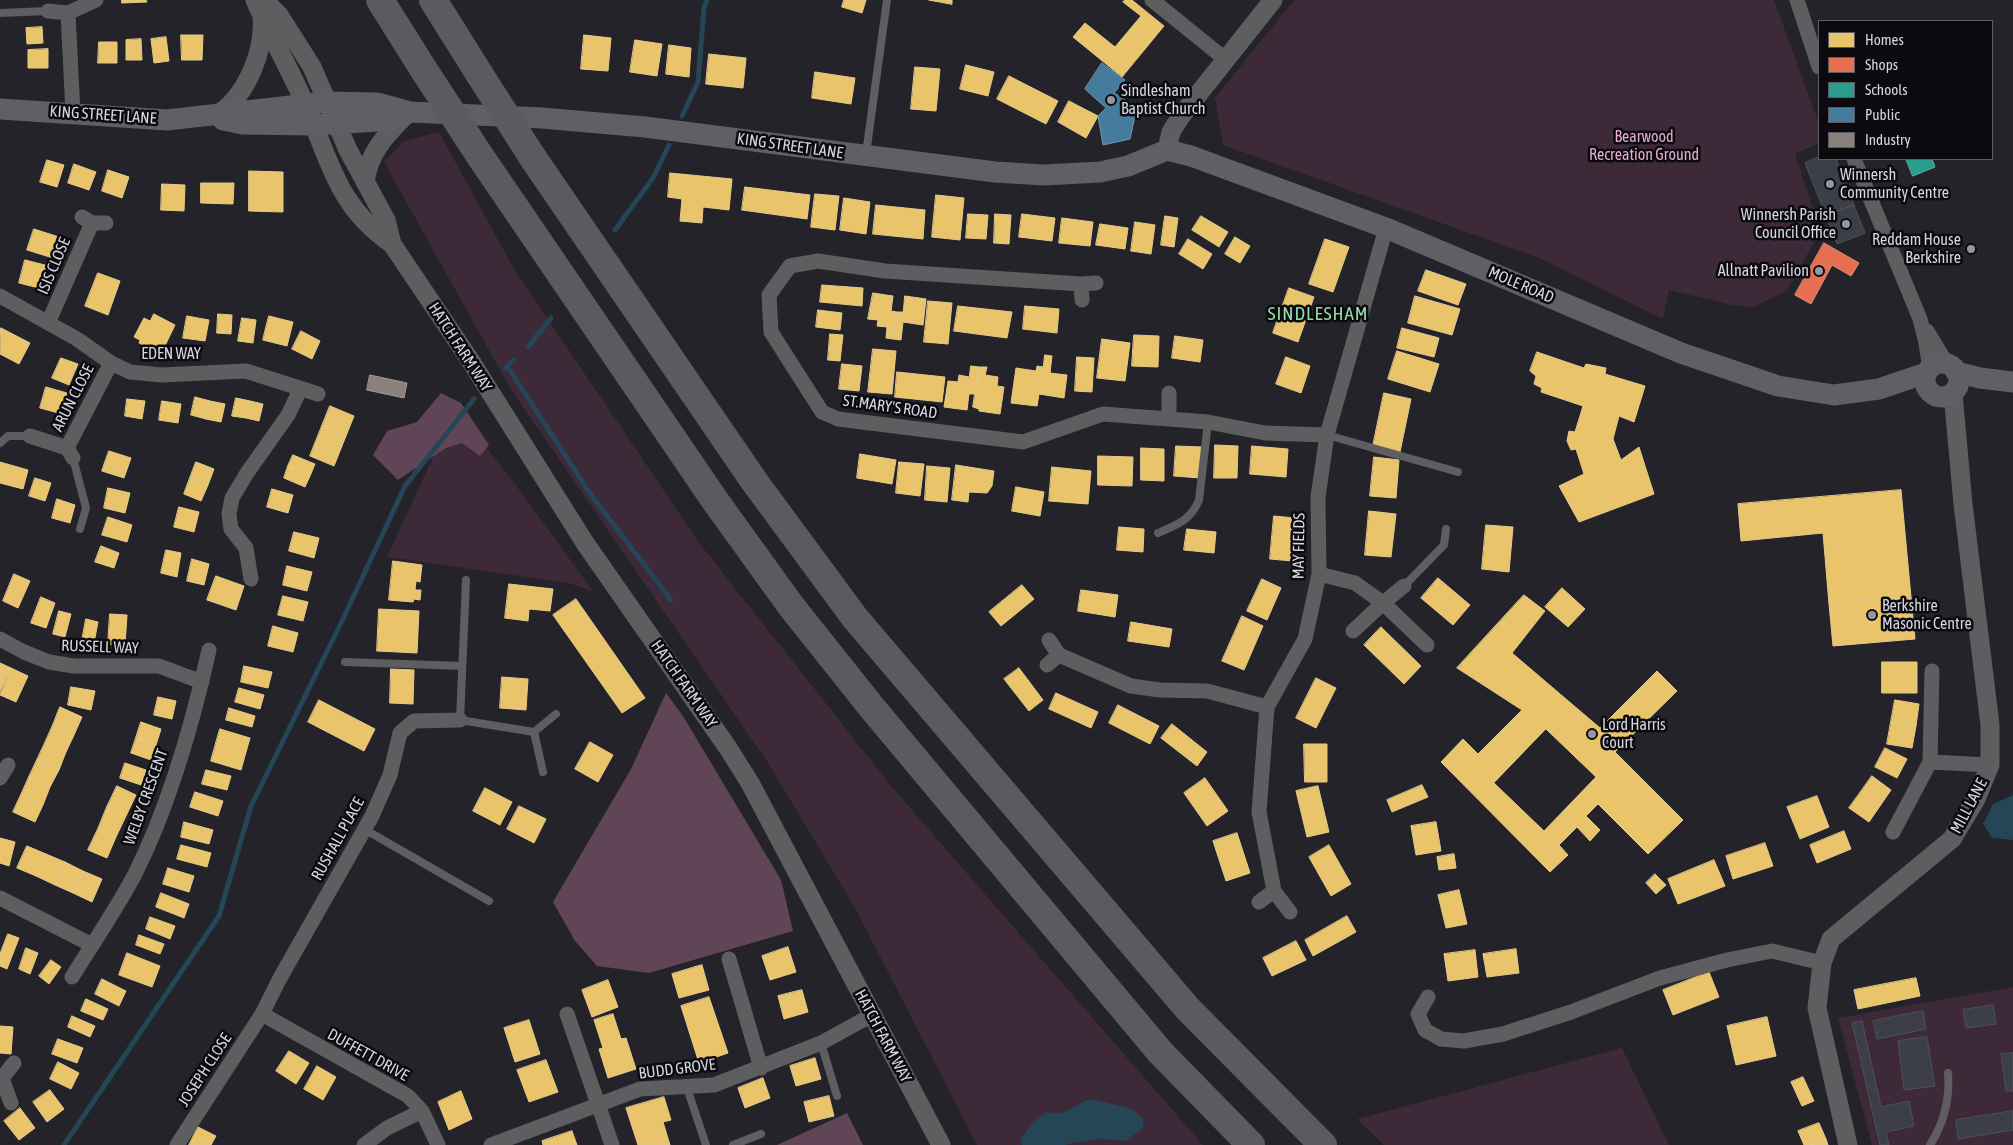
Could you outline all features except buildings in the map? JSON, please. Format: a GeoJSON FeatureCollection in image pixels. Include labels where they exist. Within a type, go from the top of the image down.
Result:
{"type":"FeatureCollection","features":[{"type":"Feature","properties":{"kind":"highway"},"geometry":{"type":"LineString","coordinates":[[380,0],[480,156],[716,502],[791,606],[873,709],[1160,1052],[1251,1145]]}},
{"type":"Feature","properties":{"kind":"highway"},"geometry":{"type":"LineString","coordinates":[[433,0],[533,158],[748,472],[855,618],[1188,1009],[1323,1145]]}},
{"type":"Feature","properties":{"kind":"main road","name":"KING STREET LANE"},"geometry":{"type":"LineString","coordinates":[[0,109],[167,120],[326,102],[377,103],[407,114],[542,118],[646,127],[995,172],[1044,175],[1100,172],[1128,166],[1167,150]]}},
{"type":"Feature","properties":{"kind":"main road","name":"KING STREET LANE"},"geometry":{"type":"LineString","coordinates":[[213,115],[243,124],[313,125],[394,120],[407,114]]}},
{"type":"Feature","properties":{"kind":"main road","name":"MOLE ROAD"},"geometry":{"type":"LineString","coordinates":[[1167,150],[1191,156],[1386,228],[1681,353],[1778,386],[1834,395],[1942,380],[2011,382]]}},
{"type":"Feature","properties":{"kind":"street"},"geometry":{"type":"LineString","coordinates":[[48,11],[68,13],[96,0]]}},
{"type":"Feature","properties":{"kind":"street"},"geometry":{"type":"LineString","coordinates":[[1152,0],[1225,58]]}},
{"type":"Feature","properties":{"kind":"street"},"geometry":{"type":"LineString","coordinates":[[1167,150],[1171,132],[1181,116],[1225,58],[1273,0]]}},
{"type":"Feature","properties":{"kind":"street"},"geometry":{"type":"LineString","coordinates":[[1797,0],[1818,64]]}},
{"type":"Feature","properties":{"kind":"street"},"geometry":{"type":"LineString","coordinates":[[213,115],[234,102],[252,68],[262,39],[260,5]]}},
{"type":"Feature","properties":{"kind":"street","name":"HATCH FARM WAY"},"geometry":{"type":"LineString","coordinates":[[260,5],[279,15],[299,45],[317,78],[335,123],[386,220],[392,244]]}},
{"type":"Feature","properties":{"kind":"street","name":"HATCH FARM WAY"},"geometry":{"type":"LineString","coordinates":[[260,5],[305,104],[321,146],[352,206],[361,219],[392,244],[472,364],[585,543],[728,748],[777,833],[941,1145]]}},
{"type":"Feature","properties":{"kind":"street"},"geometry":{"type":"LineString","coordinates":[[68,13],[73,113]]}},
{"type":"Feature","properties":{"kind":"street"},"geometry":{"type":"LineString","coordinates":[[365,182],[369,160],[374,149],[407,114]]}},
{"type":"Feature","properties":{"kind":"street"},"geometry":{"type":"LineString","coordinates":[[1854,160],[1920,319],[1926,343],[1942,380]]}},
{"type":"Feature","properties":{"kind":"street","name":"ISIS CLOSE"},"geometry":{"type":"LineString","coordinates":[[48,323],[93,221]]}},
{"type":"Feature","properties":{"kind":"street","name":"MAY FIELDS"},"geometry":{"type":"LineString","coordinates":[[1290,912],[1274,891],[1259,812],[1267,707],[1305,639],[1319,574],[1318,497],[1327,435],[1386,228]]}},
{"type":"Feature","properties":{"kind":"street","name":"ST.MARY'S ROAD"},"geometry":{"type":"LineString","coordinates":[[1096,283],[1081,284],[886,271],[818,261],[790,266],[769,295],[771,332],[822,412],[838,420],[1023,442],[1103,414],[1208,422],[1265,432],[1327,435]]}},
{"type":"Feature","properties":{"kind":"street"},"geometry":{"type":"LineString","coordinates":[[1081,284],[1082,300]]}},
{"type":"Feature","properties":{"kind":"street","name":"EDEN WAY"},"geometry":{"type":"LineString","coordinates":[[0,296],[77,339],[111,363],[130,372],[162,375],[246,371],[300,390],[318,394]]}},
{"type":"Feature","properties":{"kind":"street","name":"ARUN CLOSE"},"geometry":{"type":"LineString","coordinates":[[30,436],[70,453],[111,363]]}},
{"type":"Feature","properties":{"kind":"street","name":"MILL LANE"},"geometry":{"type":"LineString","coordinates":[[1848,1145],[1817,1008],[1822,963],[1832,939],[1952,838],[1976,799],[1990,765],[1990,725],[1962,504],[1957,437],[1942,380]]}},
{"type":"Feature","properties":{"kind":"street"},"geometry":{"type":"LineString","coordinates":[[251,579],[246,548],[231,529],[229,514],[232,498],[247,473],[288,415],[300,390]]}},
{"type":"Feature","properties":{"kind":"street"},"geometry":{"type":"LineString","coordinates":[[1169,394],[1169,419]]}},
{"type":"Feature","properties":{"kind":"street"},"geometry":{"type":"LineString","coordinates":[[1319,574],[1355,583],[1383,602],[1427,645]]}},
{"type":"Feature","properties":{"kind":"street"},"geometry":{"type":"LineString","coordinates":[[1353,631],[1383,602],[1404,586]]}},
{"type":"Feature","properties":{"kind":"street","name":"RUSSELL WAY"},"geometry":{"type":"LineString","coordinates":[[0,639],[24,652],[49,662],[74,666],[159,666],[202,682]]}},
{"type":"Feature","properties":{"kind":"street"},"geometry":{"type":"LineString","coordinates":[[1049,640],[1059,655],[1131,686],[1160,690],[1207,691],[1267,707]]}},
{"type":"Feature","properties":{"kind":"street","name":"WELBY CRESCENT"},"geometry":{"type":"LineString","coordinates":[[72,977],[112,916],[136,872],[162,812],[202,682],[209,650]]}},
{"type":"Feature","properties":{"kind":"street"},"geometry":{"type":"LineString","coordinates":[[1047,665],[1059,655]]}},
{"type":"Feature","properties":{"kind":"street"},"geometry":{"type":"LineString","coordinates":[[1892,832],[1930,762],[1932,671]]}},
{"type":"Feature","properties":{"kind":"street","name":"RUSHALL PLACE"},"geometry":{"type":"LineString","coordinates":[[262,1014],[285,969],[364,829],[387,782],[398,739],[404,728],[414,722],[460,720]]}},
{"type":"Feature","properties":{"kind":"street"},"geometry":{"type":"LineString","coordinates":[[1930,762],[1990,765]]}},
{"type":"Feature","properties":{"kind":"street"},"geometry":{"type":"LineString","coordinates":[[0,778],[8,765]]}},
{"type":"Feature","properties":{"kind":"street"},"geometry":{"type":"LineString","coordinates":[[1259,902],[1274,891]]}},
{"type":"Feature","properties":{"kind":"street"},"geometry":{"type":"LineString","coordinates":[[0,898],[92,945]]}},
{"type":"Feature","properties":{"kind":"street"},"geometry":{"type":"LineString","coordinates":[[1428,997],[1418,1014],[1425,1030],[1440,1040],[1464,1041],[1503,1034],[1571,1012],[1660,978],[1727,960],[1772,951],[1822,963]]}},
{"type":"Feature","properties":{"kind":"street"},"geometry":{"type":"LineString","coordinates":[[730,959],[761,1068]]}},
{"type":"Feature","properties":{"kind":"street","name":"DUFFETT DRIVE"},"geometry":{"type":"LineString","coordinates":[[262,1014],[408,1096],[422,1111],[438,1145]]}},
{"type":"Feature","properties":{"kind":"street","name":"JOSEPH CLOSE"},"geometry":{"type":"LineString","coordinates":[[177,1145],[262,1014]]}},
{"type":"Feature","properties":{"kind":"street"},"geometry":{"type":"LineString","coordinates":[[567,1014],[612,1145]]}},
{"type":"Feature","properties":{"kind":"street","name":"BUDD GROVE"},"geometry":{"type":"LineString","coordinates":[[491,1145],[640,1090],[714,1084],[761,1068],[821,1043],[872,1015]]}},
{"type":"Feature","properties":{"kind":"street"},"geometry":{"type":"LineString","coordinates":[[11,1103],[1,1079],[14,1063]]}},
{"type":"Feature","properties":{"kind":"street"},"geometry":{"type":"LineString","coordinates":[[364,1145],[387,1128],[422,1111]]}},
{"type":"Feature","properties":{"kind":"lane"},"geometry":{"type":"LineString","coordinates":[[865,156],[887,0]]}},
{"type":"Feature","properties":{"kind":"lane"},"geometry":{"type":"LineString","coordinates":[[0,13],[48,11]]}},
{"type":"Feature","properties":{"kind":"lane"},"geometry":{"type":"LineString","coordinates":[[1158,533],[1184,522],[1194,512],[1200,500],[1208,422]]}},
{"type":"Feature","properties":{"kind":"lane"},"geometry":{"type":"LineString","coordinates":[[1327,435],[1458,472]]}},
{"type":"Feature","properties":{"kind":"lane"},"geometry":{"type":"LineString","coordinates":[[0,443],[8,436],[30,436]]}},
{"type":"Feature","properties":{"kind":"lane"},"geometry":{"type":"LineString","coordinates":[[70,453],[86,508],[80,529]]}},
{"type":"Feature","properties":{"kind":"lane"},"geometry":{"type":"LineString","coordinates":[[1404,586],[1444,545],[1446,529]]}},
{"type":"Feature","properties":{"kind":"lane"},"geometry":{"type":"LineString","coordinates":[[466,580],[460,720],[534,732],[556,714]]}},
{"type":"Feature","properties":{"kind":"lane"},"geometry":{"type":"LineString","coordinates":[[344,662],[462,666]]}},
{"type":"Feature","properties":{"kind":"lane"},"geometry":{"type":"LineString","coordinates":[[534,732],[543,772]]}},
{"type":"Feature","properties":{"kind":"lane"},"geometry":{"type":"LineString","coordinates":[[364,829],[489,902]]}},
{"type":"Feature","properties":{"kind":"lane"},"geometry":{"type":"LineString","coordinates":[[821,1043],[837,1096]]}},
{"type":"Feature","properties":{"kind":"lane"},"geometry":{"type":"LineString","coordinates":[[1930,1145],[1940,1130],[1949,1092],[1948,1072]]}},
{"type":"Feature","properties":{"kind":"lane"},"geometry":{"type":"LineString","coordinates":[[686,1085],[706,1145]]}},
{"type":"Feature","properties":{"kind":"lane"},"geometry":{"type":"LineString","coordinates":[[733,1145],[761,1134]]}},
{"type":"Feature","properties":{"kind":"green space","name":"Bearwood Recreation Ground"},"geometry":{"type":"Polygon","coordinates":[[[1294,0],[1774,0],[1818,121],[1818,144],[1795,153],[1820,231],[1787,291],[1753,307],[1732,305],[1669,290],[1663,319],[1539,258],[1223,145],[1215,98],[1294,0]]]}},
{"type":"Feature","properties":{"kind":"green space"},"geometry":{"type":"Polygon","coordinates":[[[439,132],[514,269],[700,544],[892,787],[1203,1145],[977,1145],[854,906],[768,763],[510,388],[384,162],[404,141],[439,132]]]}},
{"type":"Feature","properties":{"kind":"green space"},"geometry":{"type":"Polygon","coordinates":[[[455,409],[507,473],[593,591],[568,583],[387,557],[455,409]]]}},
{"type":"Feature","properties":{"kind":"green space"},"geometry":{"type":"Polygon","coordinates":[[[2013,987],[2013,1145],[1872,1145],[1838,1018],[2013,987]]]}},
{"type":"Feature","properties":{"kind":"green space"},"geometry":{"type":"Polygon","coordinates":[[[1622,1048],[1669,1145],[1384,1145],[1357,1119],[1622,1048]]]}},
{"type":"Feature","properties":{"kind":"shaded area"},"geometry":{"type":"Polygon","coordinates":[[[441,393],[461,403],[489,445],[480,456],[462,443],[446,448],[398,480],[373,455],[387,431],[417,422],[441,393]]]}},
{"type":"Feature","properties":{"kind":"shaded area"},"geometry":{"type":"Polygon","coordinates":[[[666,693],[683,716],[781,880],[793,931],[649,973],[597,966],[575,941],[553,902],[631,769],[666,693]]]}},
{"type":"Feature","properties":{"kind":"shaded area"},"geometry":{"type":"Polygon","coordinates":[[[847,1113],[863,1145],[777,1145],[847,1113]]]}},
{"type":"Feature","properties":{"kind":"water"},"geometry":{"type":"Polygon","coordinates":[[[2013,795],[2013,840],[1992,838],[1983,824],[1993,804],[2013,795]]]}},
{"type":"Feature","properties":{"kind":"water"},"geometry":{"type":"Polygon","coordinates":[[[1091,1099],[1132,1109],[1143,1119],[1143,1127],[1127,1141],[1101,1139],[1065,1145],[1022,1145],[1020,1139],[1033,1123],[1046,1112],[1060,1113],[1091,1099]]]}},
{"type":"Feature","properties":{"kind":"waterway"},"geometry":{"type":"LineString","coordinates":[[682,116],[698,82],[704,8],[707,0]]}},
{"type":"Feature","properties":{"kind":"waterway"},"geometry":{"type":"LineString","coordinates":[[615,230],[653,178],[669,145]]}},
{"type":"Feature","properties":{"kind":"waterway"},"geometry":{"type":"LineString","coordinates":[[528,347],[551,318]]}},
{"type":"Feature","properties":{"kind":"waterway"},"geometry":{"type":"LineString","coordinates":[[505,368],[514,360]]}},
{"type":"Feature","properties":{"kind":"waterway"},"geometry":{"type":"LineString","coordinates":[[507,366],[589,492],[671,600]]}},
{"type":"Feature","properties":{"kind":"waterway"},"geometry":{"type":"LineString","coordinates":[[64,1145],[219,916],[251,806],[343,619],[405,486],[474,399]]}},
{"type":"Feature","properties":{"kind":"place","name":"Sindlesham Baptist Church"},"geometry":{"type":"Point","coordinates":[1111,100]}},
{"type":"Feature","properties":{"kind":"place","name":"Winnersh Community Centre"},"geometry":{"type":"Point","coordinates":[1830,184]}},
{"type":"Feature","properties":{"kind":"place","name":"Winnersh Parish Council Office"},"geometry":{"type":"Point","coordinates":[1846,224]}},
{"type":"Feature","properties":{"kind":"place","name":"Reddam House Berkshire"},"geometry":{"type":"Point","coordinates":[1971,249]}},
{"type":"Feature","properties":{"kind":"place","name":"Allnatt Pavilion"},"geometry":{"type":"Point","coordinates":[1819,271]}},
{"type":"Feature","properties":{"kind":"place","name":"Berkshire Masonic Centre"},"geometry":{"type":"Point","coordinates":[1872,615]}},
{"type":"Feature","properties":{"kind":"place","name":"Lord Harris Court"},"geometry":{"type":"Point","coordinates":[1592,734]}},
{"type":"Feature","properties":{"kind":"district","name":"SINDLESHAM"},"geometry":{"type":"Point","coordinates":[1318,314]}}]}
